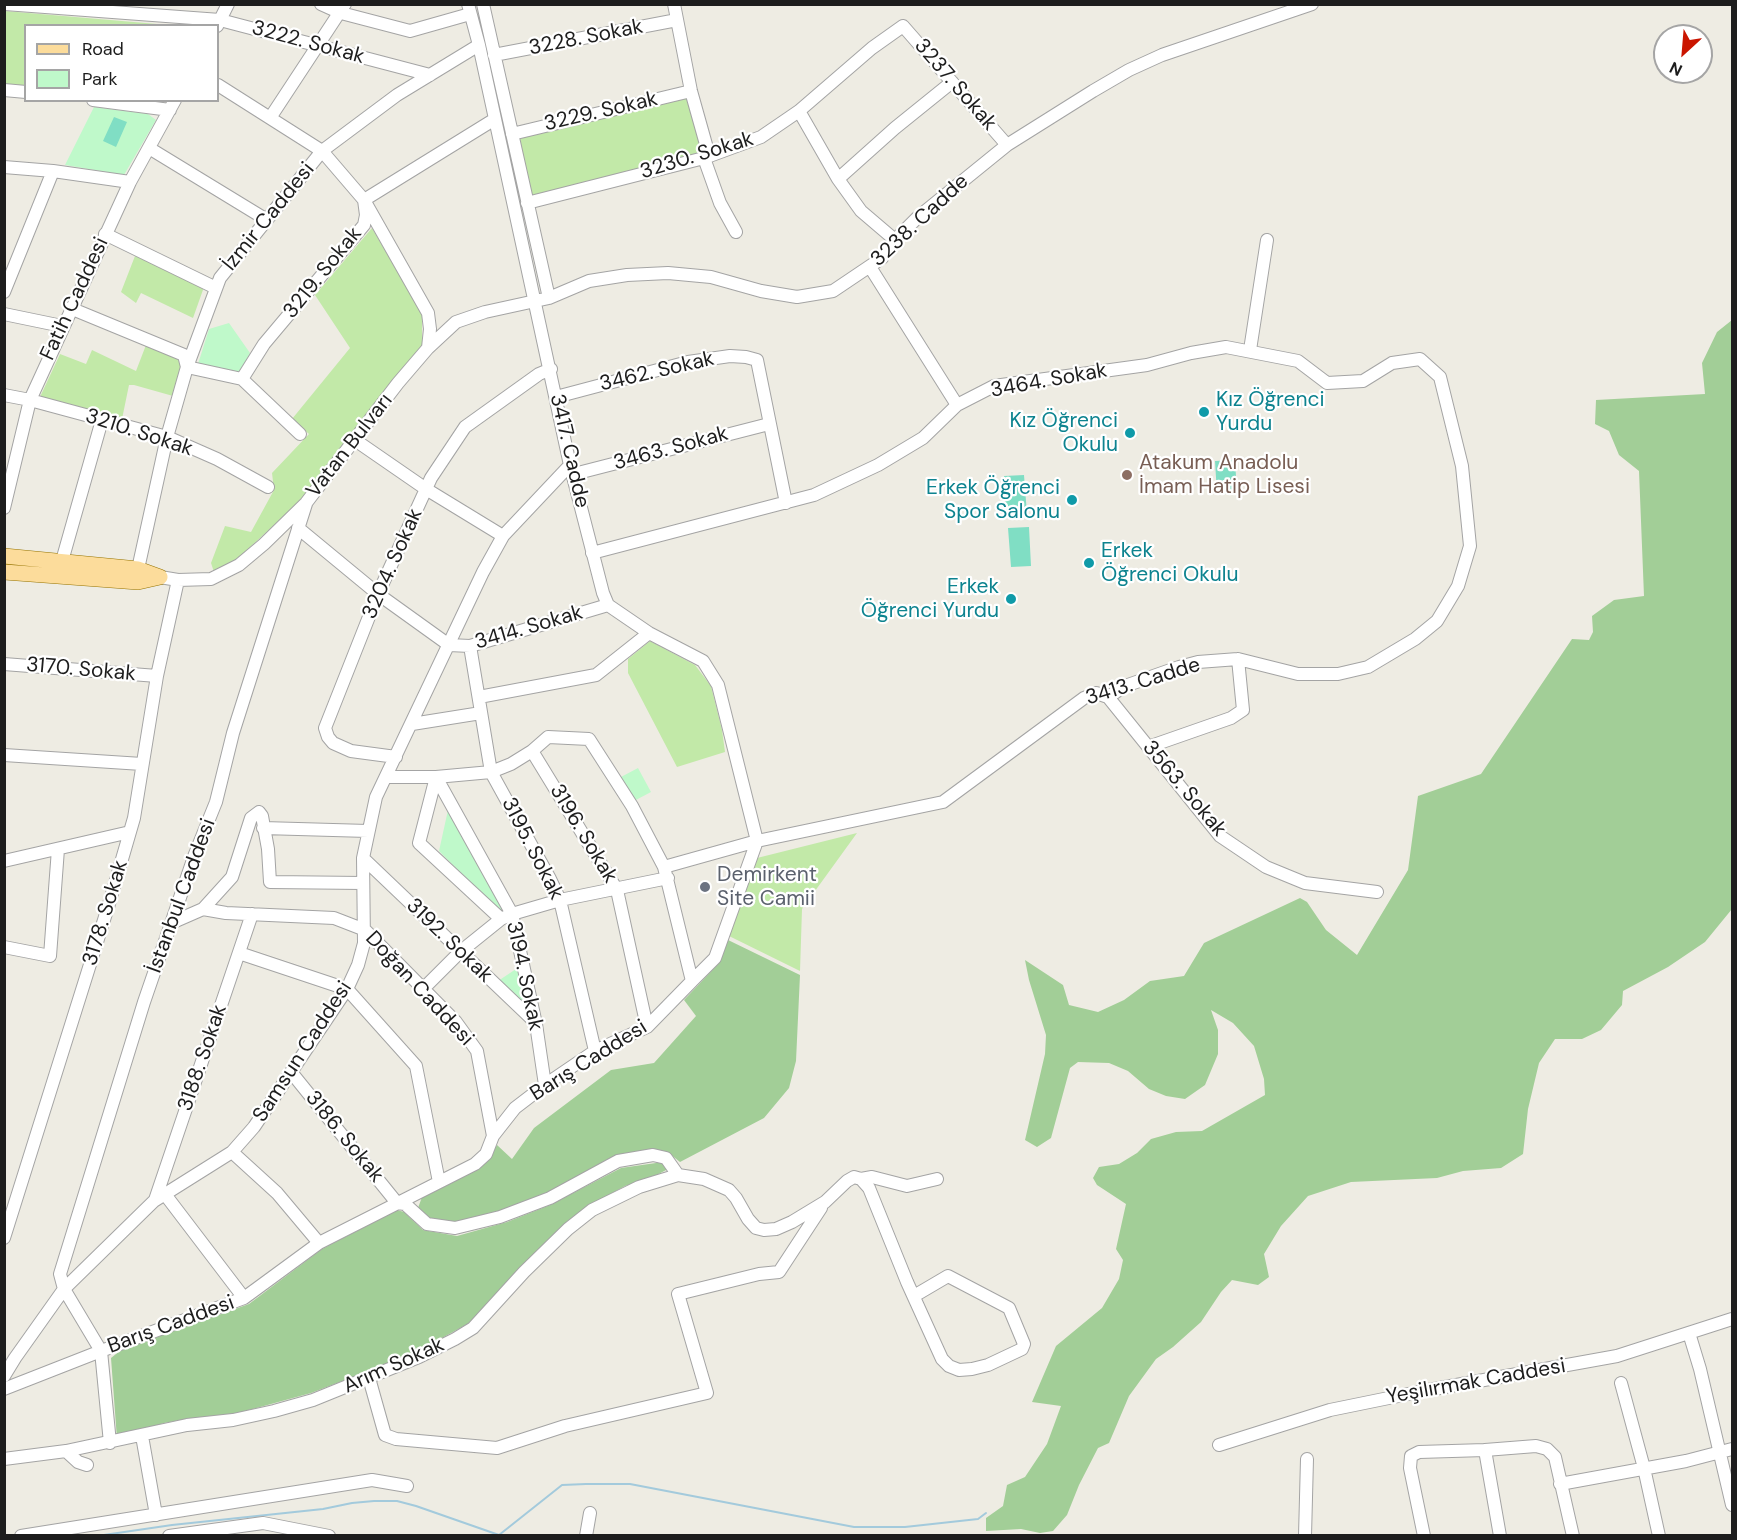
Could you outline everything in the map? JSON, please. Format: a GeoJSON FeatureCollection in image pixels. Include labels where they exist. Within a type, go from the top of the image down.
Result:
{"type":"FeatureCollection","features":[{"type":"Feature","properties":{"kind":"main road","name":"Vatan Bulvarı"},"geometry":{"type":"LineString","coordinates":[[4,556],[138,569],[160,577]]}},
{"type":"Feature","properties":{"kind":"main road","name":"Vatan Bulvarı"},"geometry":{"type":"LineString","coordinates":[[4,572],[138,582],[160,577]]}},
{"type":"Feature","properties":{"kind":"street","name":"3222. Sokak"},"geometry":{"type":"LineString","coordinates":[[5,4],[75,7],[218,23],[320,46],[430,75]]}},
{"type":"Feature","properties":{"kind":"street"},"geometry":{"type":"LineString","coordinates":[[218,23],[228,4]]}},
{"type":"Feature","properties":{"kind":"street"},"geometry":{"type":"LineString","coordinates":[[321,4],[410,31],[469,9]]}},
{"type":"Feature","properties":{"kind":"street"},"geometry":{"type":"LineString","coordinates":[[483,4],[549,298]]}},
{"type":"Feature","properties":{"kind":"street"},"geometry":{"type":"LineString","coordinates":[[674,4],[691,91],[707,148],[704,158],[720,204],[736,232]]}},
{"type":"Feature","properties":{"kind":"street","name":"3238. Cadde"},"geometry":{"type":"LineString","coordinates":[[535,301],[549,298],[589,281],[627,275],[668,273],[711,277],[761,291],[797,297],[834,291],[882,258],[895,240],[917,218],[1007,145],[1120,75],[1162,55],[1312,4]]}},
{"type":"Feature","properties":{"kind":"street"},"geometry":{"type":"LineString","coordinates":[[270,118],[343,9]]}},
{"type":"Feature","properties":{"kind":"street","name":"3417. Cadde"},"geometry":{"type":"LineString","coordinates":[[469,9],[479,45],[572,470],[592,553],[608,605]]}},
{"type":"Feature","properties":{"kind":"street","name":"3228. Sokak"},"geometry":{"type":"LineString","coordinates":[[494,56],[677,20]]}},
{"type":"Feature","properties":{"kind":"street","name":"3237. Sokak"},"geometry":{"type":"LineString","coordinates":[[903,26],[1007,145]]}},
{"type":"Feature","properties":{"kind":"street","name":"3230. Sokak"},"geometry":{"type":"LineString","coordinates":[[527,203],[704,158],[761,137],[800,111],[872,48],[903,26]]}},
{"type":"Feature","properties":{"kind":"street","name":"İzmir Caddesi"},"geometry":{"type":"LineString","coordinates":[[138,569],[166,437],[220,278],[322,151],[397,95],[479,45]]}},
{"type":"Feature","properties":{"kind":"street"},"geometry":{"type":"LineString","coordinates":[[837,179],[952,82]]}},
{"type":"Feature","properties":{"kind":"street"},"geometry":{"type":"LineString","coordinates":[[219,86],[322,151],[364,200],[428,313],[430,329],[428,348]]}},
{"type":"Feature","properties":{"kind":"street"},"geometry":{"type":"LineString","coordinates":[[4,90],[24,92]]}},
{"type":"Feature","properties":{"kind":"street","name":"3229. Sokak"},"geometry":{"type":"LineString","coordinates":[[512,134],[691,91]]}},
{"type":"Feature","properties":{"kind":"street"},"geometry":{"type":"LineString","coordinates":[[125,102],[172,105]]}},
{"type":"Feature","properties":{"kind":"street","name":"Fatih Caddesi"},"geometry":{"type":"LineString","coordinates":[[4,508],[5,495],[30,399],[130,182],[172,105]]}},
{"type":"Feature","properties":{"kind":"street"},"geometry":{"type":"LineString","coordinates":[[800,111],[837,179],[861,211],[895,240]]}},
{"type":"Feature","properties":{"kind":"street","name":"3219. Sokak"},"geometry":{"type":"LineString","coordinates":[[242,379],[264,344],[364,225],[366,216],[364,200],[495,118]]}},
{"type":"Feature","properties":{"kind":"street"},"geometry":{"type":"LineString","coordinates":[[149,148],[267,220]]}},
{"type":"Feature","properties":{"kind":"street"},"geometry":{"type":"LineString","coordinates":[[4,167],[53,171],[130,182]]}},
{"type":"Feature","properties":{"kind":"street"},"geometry":{"type":"LineString","coordinates":[[4,292],[53,171]]}},
{"type":"Feature","properties":{"kind":"street"},"geometry":{"type":"LineString","coordinates":[[105,234],[216,288]]}},
{"type":"Feature","properties":{"kind":"street"},"geometry":{"type":"LineString","coordinates":[[1250,350],[1267,240]]}},
{"type":"Feature","properties":{"kind":"street"},"geometry":{"type":"LineString","coordinates":[[870,267],[957,405]]}},
{"type":"Feature","properties":{"kind":"street","name":"Vatan Bulvarı"},"geometry":{"type":"LineString","coordinates":[[160,577],[178,580],[212,579],[239,565],[306,503],[428,348],[456,322],[485,312],[535,301]]}},
{"type":"Feature","properties":{"kind":"street"},"geometry":{"type":"LineString","coordinates":[[70,308],[184,355],[188,367],[242,379],[300,434]]}},
{"type":"Feature","properties":{"kind":"street"},"geometry":{"type":"LineString","coordinates":[[4,314],[62,326]]}},
{"type":"Feature","properties":{"kind":"street","name":"3464. Sokak"},"geometry":{"type":"LineString","coordinates":[[592,553],[814,495],[878,465],[923,438],[957,405],[994,386],[1147,365],[1191,352],[1226,347],[1298,361],[1327,383],[1363,381],[1392,363],[1420,359]]}},
{"type":"Feature","properties":{"kind":"street","name":"3462. Sokak"},"geometry":{"type":"LineString","coordinates":[[556,397],[688,362],[713,358],[746,357],[757,360],[786,503]]}},
{"type":"Feature","properties":{"kind":"street","name":"3413. Cadde"},"geometry":{"type":"LineString","coordinates":[[507,917],[560,900],[616,890],[757,841],[943,802],[1084,698],[1096,693],[1108,697],[1125,686],[1179,667],[1198,662],[1238,659],[1298,674],[1338,674],[1368,667],[1415,639],[1437,621],[1458,586],[1470,546],[1462,466],[1440,377],[1420,359]]}},
{"type":"Feature","properties":{"kind":"street","name":"3204. Sokak"},"geometry":{"type":"LineString","coordinates":[[396,757],[351,751],[333,743],[325,728],[378,594],[432,477],[465,427],[539,374],[551,369]]}},
{"type":"Feature","properties":{"kind":"street","name":"3210. Sokak"},"geometry":{"type":"LineString","coordinates":[[4,395],[30,399],[166,437],[217,459],[268,487]]}},
{"type":"Feature","properties":{"kind":"street"},"geometry":{"type":"LineString","coordinates":[[62,561],[102,420]]}},
{"type":"Feature","properties":{"kind":"street","name":"3463. Sokak"},"geometry":{"type":"LineString","coordinates":[[572,470],[769,424]]}},
{"type":"Feature","properties":{"kind":"street"},"geometry":{"type":"LineString","coordinates":[[355,440],[426,489],[503,536]]}},
{"type":"Feature","properties":{"kind":"street","name":"Samsun Caddesi"},"geometry":{"type":"LineString","coordinates":[[4,1376],[10,1354],[64,1289],[159,1197],[232,1152],[254,1127],[347,989],[358,965],[365,930],[363,858],[376,797],[483,572],[503,536],[572,470]]}},
{"type":"Feature","properties":{"kind":"street","name":"İstanbul Caddesi"},"geometry":{"type":"LineString","coordinates":[[64,1289],[60,1274],[73,1229],[146,994],[216,802],[232,733],[306,503]]}},
{"type":"Feature","properties":{"kind":"street"},"geometry":{"type":"LineString","coordinates":[[298,528],[378,594],[449,645]]}},
{"type":"Feature","properties":{"kind":"street","name":"3178. Sokak"},"geometry":{"type":"LineString","coordinates":[[4,1238],[134,818],[157,676],[178,580]]}},
{"type":"Feature","properties":{"kind":"street"},"geometry":{"type":"LineString","coordinates":[[608,605],[649,633],[702,661],[718,685],[757,841]]}},
{"type":"Feature","properties":{"kind":"street","name":"3414. Sokak"},"geometry":{"type":"LineString","coordinates":[[449,645],[470,646],[608,605]]}},
{"type":"Feature","properties":{"kind":"street"},"geometry":{"type":"LineString","coordinates":[[479,698],[596,675],[649,633]]}},
{"type":"Feature","properties":{"kind":"street","name":"3195. Sokak"},"geometry":{"type":"LineString","coordinates":[[470,646],[491,772],[560,900],[595,1051]]}},
{"type":"Feature","properties":{"kind":"street"},"geometry":{"type":"LineString","coordinates":[[1148,747],[1231,718],[1243,710],[1238,659]]}},
{"type":"Feature","properties":{"kind":"street","name":"3170. Sokak"},"geometry":{"type":"LineString","coordinates":[[4,664],[157,676]]}},
{"type":"Feature","properties":{"kind":"street","name":"3563. Sokak"},"geometry":{"type":"LineString","coordinates":[[1108,697],[1220,836],[1266,867],[1305,883],[1377,892]]}},
{"type":"Feature","properties":{"kind":"street"},"geometry":{"type":"LineString","coordinates":[[411,724],[481,713]]}},
{"type":"Feature","properties":{"kind":"street"},"geometry":{"type":"LineString","coordinates":[[387,777],[436,777],[491,772],[511,764],[532,751],[548,737],[589,739],[632,806],[666,873],[692,981]]}},
{"type":"Feature","properties":{"kind":"street","name":"3196. Sokak"},"geometry":{"type":"LineString","coordinates":[[532,751],[616,890],[646,1027]]}},
{"type":"Feature","properties":{"kind":"street"},"geometry":{"type":"LineString","coordinates":[[4,755],[142,765]]}},
{"type":"Feature","properties":{"kind":"street"},"geometry":{"type":"LineString","coordinates":[[423,989],[460,952],[507,917],[419,843],[436,777]]}},
{"type":"Feature","properties":{"kind":"street","name":"3194. Sokak"},"geometry":{"type":"LineString","coordinates":[[436,777],[507,917],[536,1024],[545,1085]]}},
{"type":"Feature","properties":{"kind":"street"},"geometry":{"type":"LineString","coordinates":[[171,923],[203,909],[232,876],[251,818],[259,812],[262,816],[268,849],[270,882],[363,883]]}},
{"type":"Feature","properties":{"kind":"street"},"geometry":{"type":"LineString","coordinates":[[263,828],[368,831]]}},
{"type":"Feature","properties":{"kind":"street"},"geometry":{"type":"LineString","coordinates":[[4,861],[130,832]]}},
{"type":"Feature","properties":{"kind":"street","name":"Barış Caddesi"},"geometry":{"type":"LineString","coordinates":[[4,1389],[244,1298],[319,1243],[475,1164],[486,1154],[493,1136],[515,1108],[595,1051],[646,1027],[715,958],[757,841]]}},
{"type":"Feature","properties":{"kind":"street"},"geometry":{"type":"LineString","coordinates":[[4,947],[50,956],[58,849]]}},
{"type":"Feature","properties":{"kind":"street","name":"3192. Sokak"},"geometry":{"type":"LineString","coordinates":[[363,858],[536,1024]]}},
{"type":"Feature","properties":{"kind":"street","name":"Doğan Caddesi"},"geometry":{"type":"LineString","coordinates":[[203,909],[226,913],[334,918],[365,930],[456,1022],[477,1051],[493,1136]]}},
{"type":"Feature","properties":{"kind":"street","name":"3188. Sokak"},"geometry":{"type":"LineString","coordinates":[[159,1197],[252,914]]}},
{"type":"Feature","properties":{"kind":"street"},"geometry":{"type":"LineString","coordinates":[[239,953],[347,989],[416,1066],[438,1182]]}},
{"type":"Feature","properties":{"kind":"street","name":"3186. Sokak"},"geometry":{"type":"LineString","coordinates":[[291,1072],[397,1203]]}},
{"type":"Feature","properties":{"kind":"street"},"geometry":{"type":"LineString","coordinates":[[232,1152],[277,1193],[319,1243]]}},
{"type":"Feature","properties":{"kind":"street"},"geometry":{"type":"LineString","coordinates":[[397,1203],[405,1204],[427,1224],[456,1228],[500,1217],[550,1198],[618,1161],[653,1155],[666,1158],[678,1175]]}},
{"type":"Feature","properties":{"kind":"street","name":"Arım Sokak"},"geometry":{"type":"LineString","coordinates":[[4,1459],[66,1451],[187,1425],[233,1420],[274,1411],[313,1400],[369,1378],[418,1357],[473,1328],[524,1272],[568,1229],[592,1210],[639,1187],[678,1175],[704,1179],[729,1190],[748,1220],[756,1228],[764,1230],[776,1229],[792,1222],[825,1202]]}},
{"type":"Feature","properties":{"kind":"street"},"geometry":{"type":"LineString","coordinates":[[369,1378],[385,1435],[396,1439],[497,1448],[565,1426],[707,1393],[678,1294],[759,1274],[779,1272],[825,1202],[847,1180],[854,1177],[861,1179],[872,1177],[907,1186],[937,1179]]}},
{"type":"Feature","properties":{"kind":"street"},"geometry":{"type":"LineString","coordinates":[[861,1179],[869,1188],[936,1349],[942,1359],[949,1366],[959,1370],[972,1369],[988,1365],[1022,1349],[1024,1344],[1009,1308],[948,1276],[914,1296]]}},
{"type":"Feature","properties":{"kind":"street"},"geometry":{"type":"LineString","coordinates":[[412,1210],[413,1201],[418,1193]]}},
{"type":"Feature","properties":{"kind":"street"},"geometry":{"type":"LineString","coordinates":[[159,1197],[244,1298]]}},
{"type":"Feature","properties":{"kind":"street"},"geometry":{"type":"LineString","coordinates":[[64,1289],[101,1351],[110,1443]]}},
{"type":"Feature","properties":{"kind":"street","name":"Yeşilırmak Caddesi"},"geometry":{"type":"LineString","coordinates":[[1219,1445],[1330,1410],[1617,1356],[1732,1319]]}},
{"type":"Feature","properties":{"kind":"street"},"geometry":{"type":"LineString","coordinates":[[1689,1334],[1726,1450],[1732,1505]]}},
{"type":"Feature","properties":{"kind":"street"},"geometry":{"type":"LineString","coordinates":[[1621,1383],[1644,1468],[1659,1536]]}},
{"type":"Feature","properties":{"kind":"street"},"geometry":{"type":"LineString","coordinates":[[142,1436],[156,1515]]}},
{"type":"Feature","properties":{"kind":"street"},"geometry":{"type":"LineString","coordinates":[[1424,1536],[1410,1468],[1411,1456],[1419,1452],[1536,1446],[1547,1449],[1555,1457],[1573,1536]]}},
{"type":"Feature","properties":{"kind":"street"},"geometry":{"type":"LineString","coordinates":[[1485,1450],[1500,1536]]}},
{"type":"Feature","properties":{"kind":"street"},"geometry":{"type":"LineString","coordinates":[[1560,1484],[1726,1450]]}},
{"type":"Feature","properties":{"kind":"street"},"geometry":{"type":"LineString","coordinates":[[66,1451],[78,1462],[87,1465]]}},
{"type":"Feature","properties":{"kind":"street"},"geometry":{"type":"LineString","coordinates":[[1305,1536],[1307,1459]]}},
{"type":"Feature","properties":{"kind":"street"},"geometry":{"type":"LineString","coordinates":[[21,1536],[372,1480],[407,1486]]}},
{"type":"Feature","properties":{"kind":"street"},"geometry":{"type":"LineString","coordinates":[[586,1536],[590,1513]]}},
{"type":"Feature","properties":{"kind":"street"},"geometry":{"type":"LineString","coordinates":[[169,1536],[264,1529],[327,1535]]}},
{"type":"Feature","properties":{"kind":"green space"},"geometry":{"type":"Polygon","coordinates":[[[5,11],[157,24],[24,24],[24,87],[5,85],[5,11]]]}},
{"type":"Feature","properties":{"kind":"green space"},"geometry":{"type":"Polygon","coordinates":[[[686,97],[701,147],[697,155],[532,197],[519,138],[686,97]]]}},
{"type":"Feature","properties":{"kind":"green space"},"geometry":{"type":"Polygon","coordinates":[[[94,107],[148,114],[156,120],[124,175],[65,165],[94,107]]]}},
{"type":"Feature","properties":{"kind":"green space"},"geometry":{"type":"Polygon","coordinates":[[[114,117],[127,122],[116,147],[103,141],[114,117]]]}},
{"type":"Feature","properties":{"kind":"green space"},"geometry":{"type":"Polygon","coordinates":[[[372,228],[422,314],[422,345],[301,500],[234,562],[214,572],[211,563],[225,526],[251,532],[274,490],[272,473],[309,434],[292,419],[350,348],[315,295],[372,228]]]}},
{"type":"Feature","properties":{"kind":"green space"},"geometry":{"type":"Polygon","coordinates":[[[135,256],[204,287],[193,318],[141,293],[136,303],[121,292],[135,256]]]}},
{"type":"Feature","properties":{"kind":"green space"},"geometry":{"type":"Polygon","coordinates":[[[1732,320],[1732,909],[1705,942],[1668,967],[1623,991],[1622,1005],[1601,1030],[1582,1039],[1555,1039],[1539,1063],[1528,1109],[1523,1154],[1501,1168],[1463,1171],[1437,1178],[1351,1182],[1308,1196],[1281,1226],[1264,1254],[1269,1277],[1258,1285],[1232,1280],[1201,1322],[1156,1359],[1129,1396],[1109,1443],[1098,1448],[1067,1515],[1053,1531],[1040,1533],[1021,1529],[986,1531],[986,1518],[1003,1506],[1007,1485],[1025,1477],[1047,1444],[1061,1406],[1032,1402],[1056,1346],[1102,1308],[1119,1279],[1123,1260],[1116,1249],[1126,1204],[1097,1185],[1093,1178],[1099,1167],[1119,1164],[1137,1153],[1151,1139],[1176,1132],[1202,1131],[1265,1095],[1264,1079],[1254,1046],[1233,1023],[1211,1010],[1218,1030],[1218,1054],[1205,1085],[1185,1099],[1166,1096],[1149,1089],[1128,1071],[1109,1063],[1078,1062],[1070,1068],[1051,1138],[1037,1147],[1025,1140],[1045,1054],[1046,1035],[1025,960],[1063,985],[1069,1005],[1098,1012],[1124,1000],[1150,981],[1184,976],[1204,943],[1300,898],[1307,902],[1326,930],[1357,955],[1408,870],[1418,796],[1481,774],[1572,639],[1589,640],[1593,632],[1592,616],[1614,600],[1644,596],[1639,471],[1619,455],[1609,431],[1595,424],[1596,400],[1705,394],[1702,363],[1717,332],[1732,320]]]}},
{"type":"Feature","properties":{"kind":"green space"},"geometry":{"type":"Polygon","coordinates":[[[229,323],[250,353],[239,376],[198,364],[209,329],[229,323]]]}},
{"type":"Feature","properties":{"kind":"green space"},"geometry":{"type":"Polygon","coordinates":[[[146,345],[179,360],[183,368],[173,396],[129,385],[122,419],[40,397],[60,354],[86,364],[92,350],[136,371],[146,345]]]}},
{"type":"Feature","properties":{"kind":"green space"},"geometry":{"type":"Polygon","coordinates":[[[1235,460],[1237,493],[1217,494],[1215,461],[1235,460]]]}},
{"type":"Feature","properties":{"kind":"green space"},"geometry":{"type":"Polygon","coordinates":[[[1024,475],[1027,514],[1006,515],[1004,476],[1024,475]]]}},
{"type":"Feature","properties":{"kind":"green space"},"geometry":{"type":"Polygon","coordinates":[[[1029,527],[1031,566],[1011,567],[1008,528],[1029,527]]]}},
{"type":"Feature","properties":{"kind":"green space"},"geometry":{"type":"Polygon","coordinates":[[[650,641],[695,665],[711,686],[725,752],[677,767],[628,673],[628,659],[650,641]]]}},
{"type":"Feature","properties":{"kind":"green space"},"geometry":{"type":"Polygon","coordinates":[[[638,768],[651,792],[634,801],[621,777],[638,768]]]}},
{"type":"Feature","properties":{"kind":"green space"},"geometry":{"type":"Polygon","coordinates":[[[448,810],[505,912],[501,914],[439,851],[448,810]]]}},
{"type":"Feature","properties":{"kind":"green space"},"geometry":{"type":"Polygon","coordinates":[[[857,833],[802,909],[800,971],[729,936],[757,858],[857,833]]]}},
{"type":"Feature","properties":{"kind":"green space"},"geometry":{"type":"Polygon","coordinates":[[[726,939],[800,975],[796,1061],[789,1088],[764,1118],[680,1162],[670,1154],[654,1150],[500,1214],[459,1222],[429,1218],[418,1208],[422,1197],[491,1155],[497,1145],[512,1159],[534,1128],[611,1070],[654,1063],[696,1016],[684,1000],[720,962],[726,939]]]}},
{"type":"Feature","properties":{"kind":"green space"},"geometry":{"type":"Polygon","coordinates":[[[519,967],[525,1000],[521,1004],[498,981],[519,967]]]}},
{"type":"Feature","properties":{"kind":"green space"},"geometry":{"type":"Polygon","coordinates":[[[663,1162],[668,1169],[653,1177],[625,1186],[592,1204],[566,1223],[471,1322],[413,1354],[311,1393],[231,1415],[164,1423],[117,1439],[111,1358],[121,1350],[249,1304],[322,1249],[397,1210],[404,1212],[423,1230],[457,1236],[507,1222],[550,1205],[621,1168],[663,1162]]]}},
{"type":"Feature","properties":{"kind":"waterway"},"geometry":{"type":"LineString","coordinates":[[97,1536],[374,1501],[397,1501],[416,1506],[499,1535],[562,1485],[586,1484],[630,1484],[854,1527],[905,1527],[978,1519],[986,1513]]}},
{"type":"Feature","properties":{"kind":"place","name":"Kız Öğrenci Yurdu"},"geometry":{"type":"Point","coordinates":[1204,412]}},
{"type":"Feature","properties":{"kind":"place","name":"Kız Öğrenci Okulu"},"geometry":{"type":"Point","coordinates":[1130,433]}},
{"type":"Feature","properties":{"kind":"place","name":"Atakum Anadolu İmam Hatip Lisesi"},"geometry":{"type":"Point","coordinates":[1127,475]}},
{"type":"Feature","properties":{"kind":"place","name":"Erkek Öğrenci Spor Salonu"},"geometry":{"type":"Point","coordinates":[1072,500]}},
{"type":"Feature","properties":{"kind":"place","name":"Erkek Öğrenci Okulu"},"geometry":{"type":"Point","coordinates":[1089,563]}},
{"type":"Feature","properties":{"kind":"place","name":"Erkek Öğrenci Yurdu"},"geometry":{"type":"Point","coordinates":[1011,599]}},
{"type":"Feature","properties":{"kind":"place","name":"Demirkent Site Camii"},"geometry":{"type":"Point","coordinates":[705,887]}}]}
